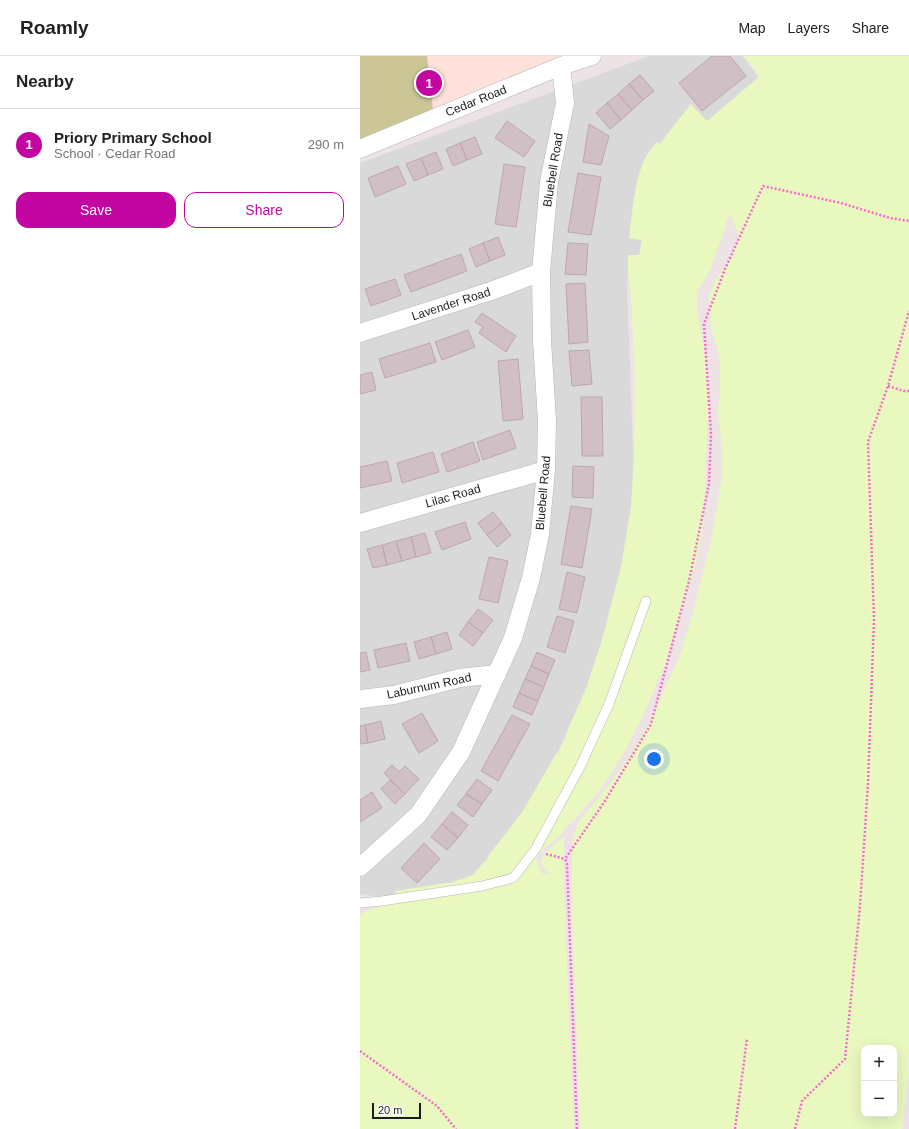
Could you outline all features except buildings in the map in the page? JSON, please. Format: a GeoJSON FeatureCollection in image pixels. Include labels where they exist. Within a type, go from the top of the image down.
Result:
{"type":"FeatureCollection","features":[{"type":"Feature","properties":{"kind":"street","name":"Cedar Road"},"geometry":{"type":"LineString","coordinates":[[360,148],[561,66],[592,56]]}},
{"type":"Feature","properties":{"kind":"street","name":"Bluebell Road"},"geometry":{"type":"LineString","coordinates":[[360,868],[418,816],[461,752],[513,638],[531,578],[540,534],[546,470],[548,421],[542,340],[541,272],[549,182],[565,103],[561,66]]}},
{"type":"Feature","properties":{"kind":"street","name":"Lavender Road"},"geometry":{"type":"LineString","coordinates":[[360,333],[492,291],[541,272]]}},
{"type":"Feature","properties":{"kind":"street","name":"Lilac Road"},"geometry":{"type":"LineString","coordinates":[[360,523],[546,470]]}},
{"type":"Feature","properties":{"kind":"street","name":"Laburnum Road"},"geometry":{"type":"LineString","coordinates":[[360,700],[394,695],[460,678],[497,674]]}},
{"type":"Feature","properties":{"kind":"lane"},"geometry":{"type":"LineString","coordinates":[[360,902],[382,902],[475,888],[513,878],[535,850],[580,766],[609,704],[646,601]]}},
{"type":"Feature","properties":{"kind":"path"},"geometry":{"type":"LineString","coordinates":[[565,859],[605,801],[651,724],[689,580],[709,484],[711,435],[704,324],[725,269],[763,186],[841,203],[890,218],[909,221]]}},
{"type":"Feature","properties":{"kind":"path"},"geometry":{"type":"LineString","coordinates":[[795,1129],[802,1102],[845,1059],[860,906],[868,783],[874,620],[868,442],[888,386],[909,311]]}},
{"type":"Feature","properties":{"kind":"path"},"geometry":{"type":"LineString","coordinates":[[888,386],[909,391]]}},
{"type":"Feature","properties":{"kind":"path"},"geometry":{"type":"LineString","coordinates":[[535,850],[565,859]]}},
{"type":"Feature","properties":{"kind":"path"},"geometry":{"type":"LineString","coordinates":[[565,859],[567,864],[577,1129]]}},
{"type":"Feature","properties":{"kind":"path"},"geometry":{"type":"LineString","coordinates":[[735,1129],[747,1039]]}},
{"type":"Feature","properties":{"kind":"path"},"geometry":{"type":"LineString","coordinates":[[360,1051],[437,1106],[456,1129]]}},
{"type":"Feature","properties":{"kind":"shaded area"},"geometry":{"type":"Polygon","coordinates":[[[360,56],[563,56],[433,110],[360,56]]]}},
{"type":"Feature","properties":{"kind":"shaded area"},"geometry":{"type":"Polygon","coordinates":[[[360,56],[427,56],[433,110],[360,140],[360,56]]]}},
{"type":"Feature","properties":{"kind":"shaded area"},"geometry":{"type":"Polygon","coordinates":[[[649,56],[743,56],[759,79],[628,272],[627,285],[634,475],[631,507],[621,567],[602,640],[587,686],[558,752],[523,811],[486,861],[473,875],[447,885],[381,897],[360,894],[360,163],[649,56]]]}},
{"type":"Feature","properties":{"kind":"green space"},"geometry":{"type":"Polygon","coordinates":[[[743,56],[909,56],[909,1072],[902,1129],[580,1129],[572,918],[572,854],[574,835],[578,823],[613,780],[629,757],[649,723],[679,658],[694,610],[712,537],[722,475],[722,448],[718,410],[720,394],[720,361],[711,329],[709,295],[713,285],[732,255],[739,236],[730,213],[710,271],[697,292],[697,310],[709,388],[704,516],[701,539],[694,570],[663,674],[659,677],[638,727],[611,774],[586,807],[550,845],[547,845],[536,858],[542,874],[551,874],[542,864],[543,855],[564,836],[564,892],[574,1129],[360,1129],[360,915],[370,909],[378,908],[384,904],[397,902],[395,891],[453,882],[473,875],[486,861],[523,811],[557,752],[558,753],[587,686],[602,640],[621,567],[631,507],[634,455],[635,377],[628,255],[639,255],[642,240],[629,238],[635,190],[640,171],[647,154],[657,142],[660,144],[691,104],[707,121],[760,76],[743,56]]]}},
{"type":"Feature","properties":{"kind":"place","name":"Priory Primary School"},"geometry":{"type":"Point","coordinates":[429,83]}}]}
